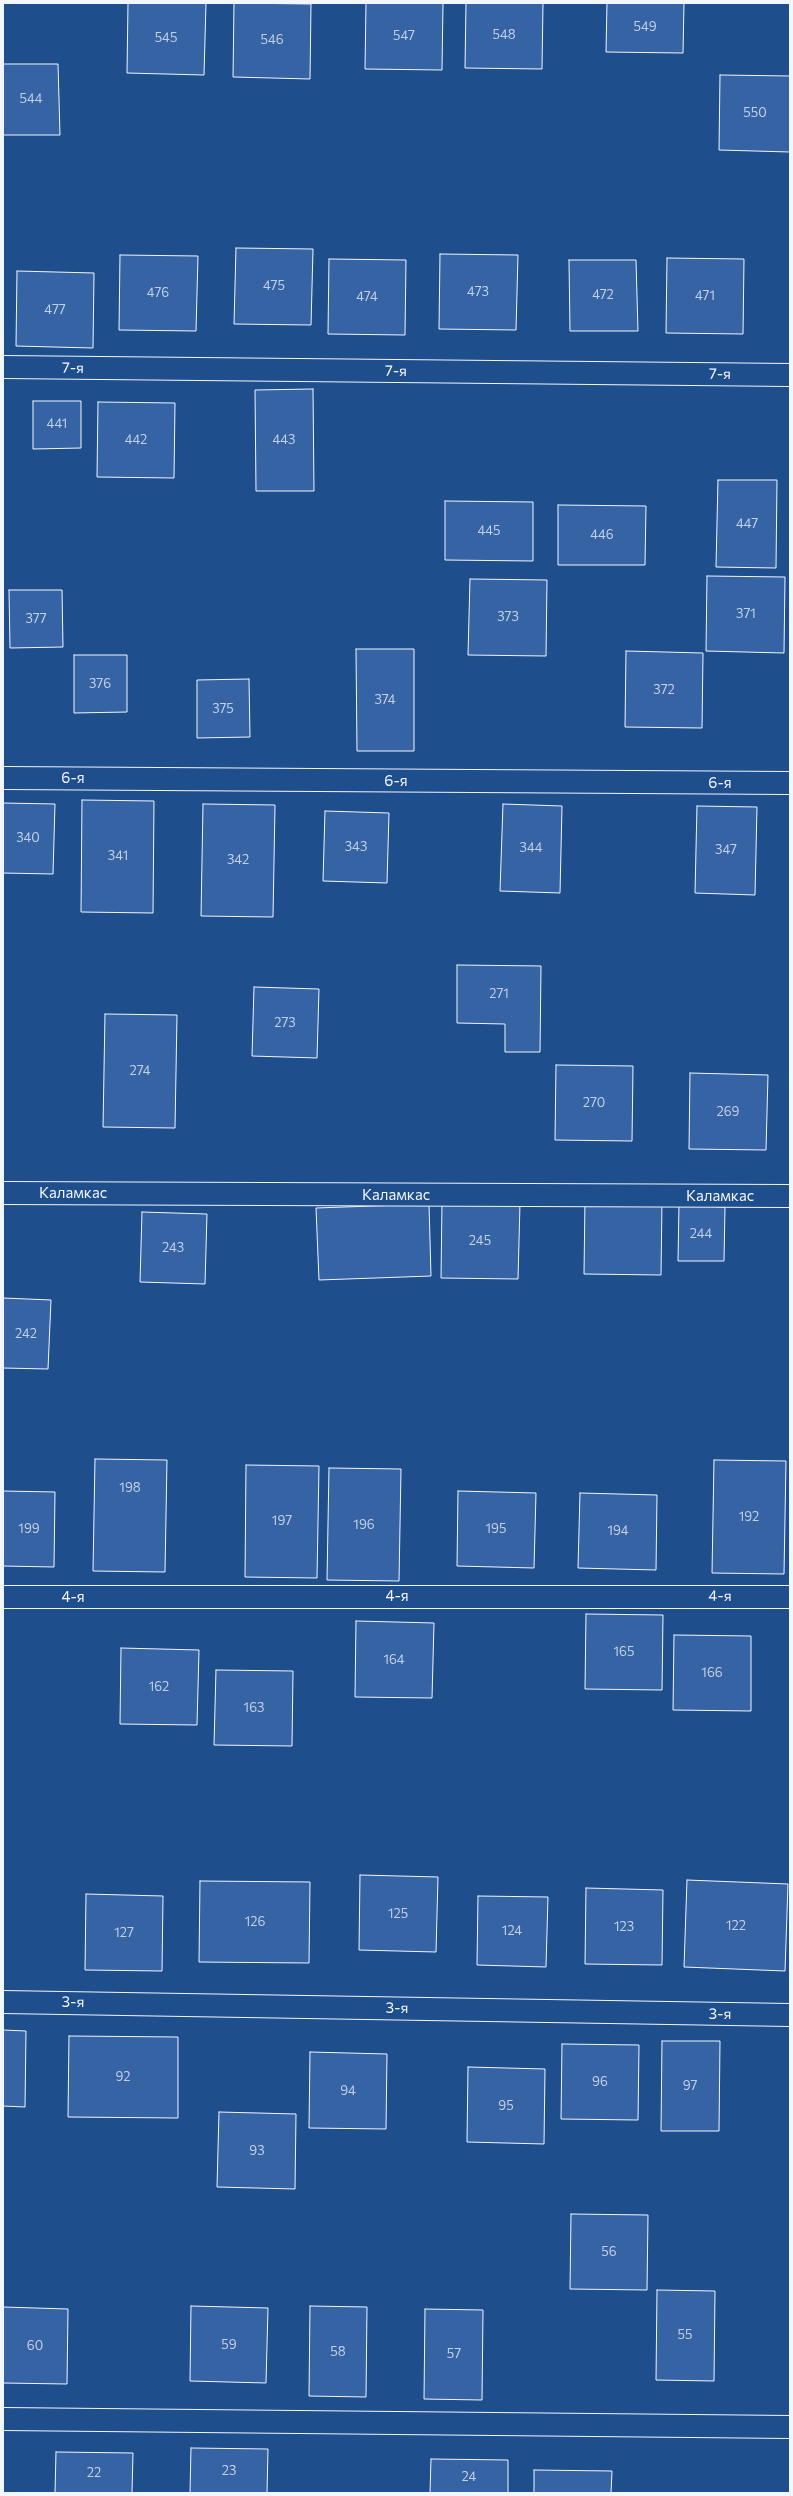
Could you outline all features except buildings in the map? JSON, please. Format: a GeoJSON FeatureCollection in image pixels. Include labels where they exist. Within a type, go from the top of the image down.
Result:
{"type":"FeatureCollection","features":[{"type":"Feature","properties":{"kind":"street","name":"7-я"},"geometry":{"type":"LineString","coordinates":[[3,367],[790,375]]}},
{"type":"Feature","properties":{"kind":"street","name":"6-я"},"geometry":{"type":"LineString","coordinates":[[3,778],[790,783]]}},
{"type":"Feature","properties":{"kind":"street","name":"Каламкас"},"geometry":{"type":"LineString","coordinates":[[3,1193],[790,1196]]}},
{"type":"Feature","properties":{"kind":"street","name":"4-я"},"geometry":{"type":"LineString","coordinates":[[3,1597],[790,1597]]}},
{"type":"Feature","properties":{"kind":"street","name":"3-я"},"geometry":{"type":"LineString","coordinates":[[3,2002],[790,2015]]}},
{"type":"Feature","properties":{"kind":"street"},"geometry":{"type":"LineString","coordinates":[[3,2419],[790,2427]]}}]}
